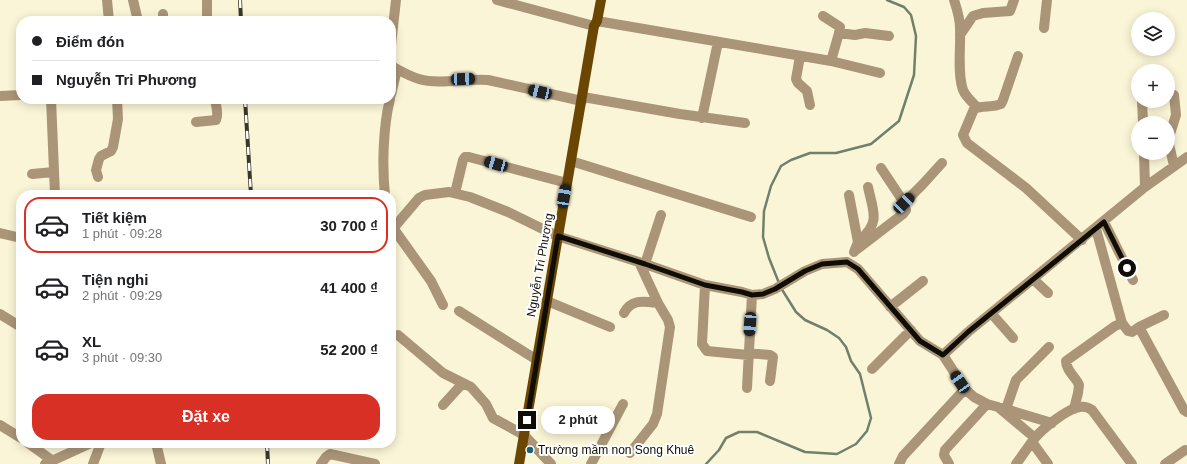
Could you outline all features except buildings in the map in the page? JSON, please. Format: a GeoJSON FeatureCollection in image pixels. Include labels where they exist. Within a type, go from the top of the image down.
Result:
{"type":"FeatureCollection","features":[{"type":"Feature","properties":{"kind":"main road","name":"Nguyễn Tri Phương"},"geometry":{"type":"LineString","coordinates":[[519,464],[567,183],[601,0]]}},
{"type":"Feature","properties":{"kind":"street"},"geometry":{"type":"LineString","coordinates":[[107,0],[109,16]]}},
{"type":"Feature","properties":{"kind":"street"},"geometry":{"type":"LineString","coordinates":[[133,0],[137,16]]}},
{"type":"Feature","properties":{"kind":"street"},"geometry":{"type":"LineString","coordinates":[[207,16],[208,0]]}},
{"type":"Feature","properties":{"kind":"street"},"geometry":{"type":"LineString","coordinates":[[394,16],[396,0]]}},
{"type":"Feature","properties":{"kind":"street"},"geometry":{"type":"LineString","coordinates":[[497,0],[596,24],[831,61],[880,73]]}},
{"type":"Feature","properties":{"kind":"street"},"geometry":{"type":"LineString","coordinates":[[954,0],[959,18],[960,72],[962,86],[964,92],[977,107],[989,107],[1000,104],[1003,100],[1018,56]]}},
{"type":"Feature","properties":{"kind":"street"},"geometry":{"type":"LineString","coordinates":[[960,35],[973,16],[982,13],[1010,11],[1014,0]]}},
{"type":"Feature","properties":{"kind":"street"},"geometry":{"type":"LineString","coordinates":[[1044,28],[1047,0]]}},
{"type":"Feature","properties":{"kind":"street"},"geometry":{"type":"LineString","coordinates":[[823,16],[840,27],[831,61]]}},
{"type":"Feature","properties":{"kind":"street"},"geometry":{"type":"LineString","coordinates":[[838,33],[855,35],[865,33],[889,36]]}},
{"type":"Feature","properties":{"kind":"street"},"geometry":{"type":"LineString","coordinates":[[702,118],[718,42]]}},
{"type":"Feature","properties":{"kind":"street"},"geometry":{"type":"LineString","coordinates":[[800,56],[796,79],[798,83],[807,91],[810,105]]}},
{"type":"Feature","properties":{"kind":"street"},"geometry":{"type":"LineString","coordinates":[[396,69],[424,80],[488,80],[582,99],[702,118],[745,122]]}},
{"type":"Feature","properties":{"kind":"street"},"geometry":{"type":"LineString","coordinates":[[0,96],[16,95]]}},
{"type":"Feature","properties":{"kind":"street"},"geometry":{"type":"LineString","coordinates":[[51,104],[55,190]]}},
{"type":"Feature","properties":{"kind":"street"},"geometry":{"type":"LineString","coordinates":[[98,177],[96,170],[99,160],[101,156],[111,151],[113,147],[118,119],[117,104]]}},
{"type":"Feature","properties":{"kind":"street"},"geometry":{"type":"LineString","coordinates":[[196,122],[216,120],[217,112],[215,104]]}},
{"type":"Feature","properties":{"kind":"street"},"geometry":{"type":"LineString","coordinates":[[384,190],[383,179],[389,104]]}},
{"type":"Feature","properties":{"kind":"street"},"geometry":{"type":"LineString","coordinates":[[1174,166],[1169,144],[1170,134],[1176,115],[1175,105]]}},
{"type":"Feature","properties":{"kind":"street"},"geometry":{"type":"LineString","coordinates":[[977,107],[974,109],[963,135],[967,143],[1026,188],[1082,240]]}},
{"type":"Feature","properties":{"kind":"street"},"geometry":{"type":"LineString","coordinates":[[455,193],[465,157],[567,183]]}},
{"type":"Feature","properties":{"kind":"street"},"geometry":{"type":"LineString","coordinates":[[943,355],[968,332],[1146,187],[1187,157]]}},
{"type":"Feature","properties":{"kind":"street"},"geometry":{"type":"LineString","coordinates":[[1144,160],[1146,187]]}},
{"type":"Feature","properties":{"kind":"street"},"geometry":{"type":"LineString","coordinates":[[571,161],[752,218]]}},
{"type":"Feature","properties":{"kind":"street"},"geometry":{"type":"LineString","coordinates":[[904,203],[942,163]]}},
{"type":"Feature","properties":{"kind":"street"},"geometry":{"type":"LineString","coordinates":[[857,246],[903,214],[906,210],[904,203],[881,168]]}},
{"type":"Feature","properties":{"kind":"street"},"geometry":{"type":"LineString","coordinates":[[32,174],[54,172]]}},
{"type":"Feature","properties":{"kind":"street"},"geometry":{"type":"LineString","coordinates":[[847,262],[873,225],[874,217],[868,187]]}},
{"type":"Feature","properties":{"kind":"street"},"geometry":{"type":"LineString","coordinates":[[396,224],[419,198],[425,195],[437,193],[455,193],[470,197],[508,212],[558,236],[705,285],[752,295],[763,294],[775,289],[805,271],[822,264],[847,262],[858,269],[920,341],[943,355],[965,389],[974,397],[987,404],[1052,423]]}},
{"type":"Feature","properties":{"kind":"street"},"geometry":{"type":"LineString","coordinates":[[849,196],[857,246]]}},
{"type":"Feature","properties":{"kind":"street"},"geometry":{"type":"LineString","coordinates":[[630,453],[652,424],[657,414],[670,327],[668,320],[658,303],[642,263],[661,215]]}},
{"type":"Feature","properties":{"kind":"street"},"geometry":{"type":"LineString","coordinates":[[1100,226],[1132,280]]}},
{"type":"Feature","properties":{"kind":"street"},"geometry":{"type":"LineString","coordinates":[[1100,226],[1122,323],[1128,332],[1132,332],[1164,315]]}},
{"type":"Feature","properties":{"kind":"street"},"geometry":{"type":"LineString","coordinates":[[0,233],[16,237]]}},
{"type":"Feature","properties":{"kind":"street"},"geometry":{"type":"LineString","coordinates":[[396,233],[431,281],[443,304]]}},
{"type":"Feature","properties":{"kind":"street"},"geometry":{"type":"LineString","coordinates":[[1033,279],[1048,293]]}},
{"type":"Feature","properties":{"kind":"street"},"geometry":{"type":"LineString","coordinates":[[890,307],[923,281]]}},
{"type":"Feature","properties":{"kind":"street"},"geometry":{"type":"LineString","coordinates":[[705,285],[703,348],[706,351],[770,355],[773,357],[770,381]]}},
{"type":"Feature","properties":{"kind":"street"},"geometry":{"type":"LineString","coordinates":[[747,388],[752,295]]}},
{"type":"Feature","properties":{"kind":"street"},"geometry":{"type":"LineString","coordinates":[[547,301],[610,327]]}},
{"type":"Feature","properties":{"kind":"street"},"geometry":{"type":"LineString","coordinates":[[624,313],[627,307],[632,303],[658,303]]}},
{"type":"Feature","properties":{"kind":"street"},"geometry":{"type":"LineString","coordinates":[[459,311],[537,360]]}},
{"type":"Feature","properties":{"kind":"street"},"geometry":{"type":"LineString","coordinates":[[991,313],[1013,338]]}},
{"type":"Feature","properties":{"kind":"street"},"geometry":{"type":"LineString","coordinates":[[0,314],[16,324]]}},
{"type":"Feature","properties":{"kind":"street"},"geometry":{"type":"LineString","coordinates":[[1074,409],[1079,385],[1069,370],[1066,361],[1114,326],[1122,323]]}},
{"type":"Feature","properties":{"kind":"street"},"geometry":{"type":"LineString","coordinates":[[1139,327],[1184,410],[1187,412]]}},
{"type":"Feature","properties":{"kind":"street"},"geometry":{"type":"LineString","coordinates":[[872,369],[911,330]]}},
{"type":"Feature","properties":{"kind":"street"},"geometry":{"type":"LineString","coordinates":[[398,335],[443,373],[471,387],[480,396],[495,420],[524,435],[551,464]]}},
{"type":"Feature","properties":{"kind":"street"},"geometry":{"type":"LineString","coordinates":[[1002,408],[1016,380],[1049,347]]}},
{"type":"Feature","properties":{"kind":"street"},"geometry":{"type":"LineString","coordinates":[[443,405],[463,383]]}},
{"type":"Feature","properties":{"kind":"street"},"geometry":{"type":"LineString","coordinates":[[899,464],[903,456],[965,389]]}},
{"type":"Feature","properties":{"kind":"street"},"geometry":{"type":"LineString","coordinates":[[591,464],[623,404]]}},
{"type":"Feature","properties":{"kind":"street"},"geometry":{"type":"LineString","coordinates":[[949,464],[944,455],[945,450],[987,404]]}},
{"type":"Feature","properties":{"kind":"street"},"geometry":{"type":"LineString","coordinates":[[1016,464],[1033,440],[1052,423],[1074,409],[1087,407],[1092,410],[1132,464]]}},
{"type":"Feature","properties":{"kind":"street"},"geometry":{"type":"LineString","coordinates":[[1002,408],[1033,440],[1048,464]]}},
{"type":"Feature","properties":{"kind":"street"},"geometry":{"type":"LineString","coordinates":[[0,425],[16,435]]}},
{"type":"Feature","properties":{"kind":"street"},"geometry":{"type":"LineString","coordinates":[[34,448],[49,462],[80,448]]}},
{"type":"Feature","properties":{"kind":"street"},"geometry":{"type":"LineString","coordinates":[[93,464],[100,448]]}},
{"type":"Feature","properties":{"kind":"street"},"geometry":{"type":"LineString","coordinates":[[157,448],[161,464]]}},
{"type":"Feature","properties":{"kind":"street"},"geometry":{"type":"LineString","coordinates":[[1165,464],[1185,450]]}},
{"type":"Feature","properties":{"kind":"street"},"geometry":{"type":"LineString","coordinates":[[322,464],[326,457],[330,454],[375,464]]}},
{"type":"Feature","properties":{"kind":"waterway"},"geometry":{"type":"LineString","coordinates":[[779,283],[769,258],[763,237],[764,211],[771,186],[781,166],[791,160],[810,153],[836,153],[871,144],[899,121],[914,75],[916,36],[911,15],[904,7],[887,0]]}},
{"type":"Feature","properties":{"kind":"waterway"},"geometry":{"type":"LineString","coordinates":[[706,464],[719,450],[726,438],[739,432],[757,432],[805,452],[837,454],[856,444],[867,431],[871,418],[860,374],[851,361],[846,347],[839,338],[827,330],[805,320],[796,312],[781,288]]}},
{"type":"Feature","properties":{"kind":"railway"},"geometry":{"type":"LineString","coordinates":[[240,0],[241,16]]}},
{"type":"Feature","properties":{"kind":"railway"},"geometry":{"type":"LineString","coordinates":[[245,104],[251,190]]}},
{"type":"Feature","properties":{"kind":"railway"},"geometry":{"type":"LineString","coordinates":[[267,448],[268,464]]}},
{"type":"Feature","properties":{"kind":"place","name":"Trường mầm non Song Khuê"},"geometry":{"type":"Point","coordinates":[530,450]}},
{"type":"Feature","properties":{"kind":"route"},"geometry":{"type":"LineString","coordinates":[[527,420],[558,236],[705,285],[752,295],[763,294],[775,289],[805,271],[822,264],[847,262],[858,269],[920,341],[943,355],[968,332],[1104,222],[1127,268]]}}]}
